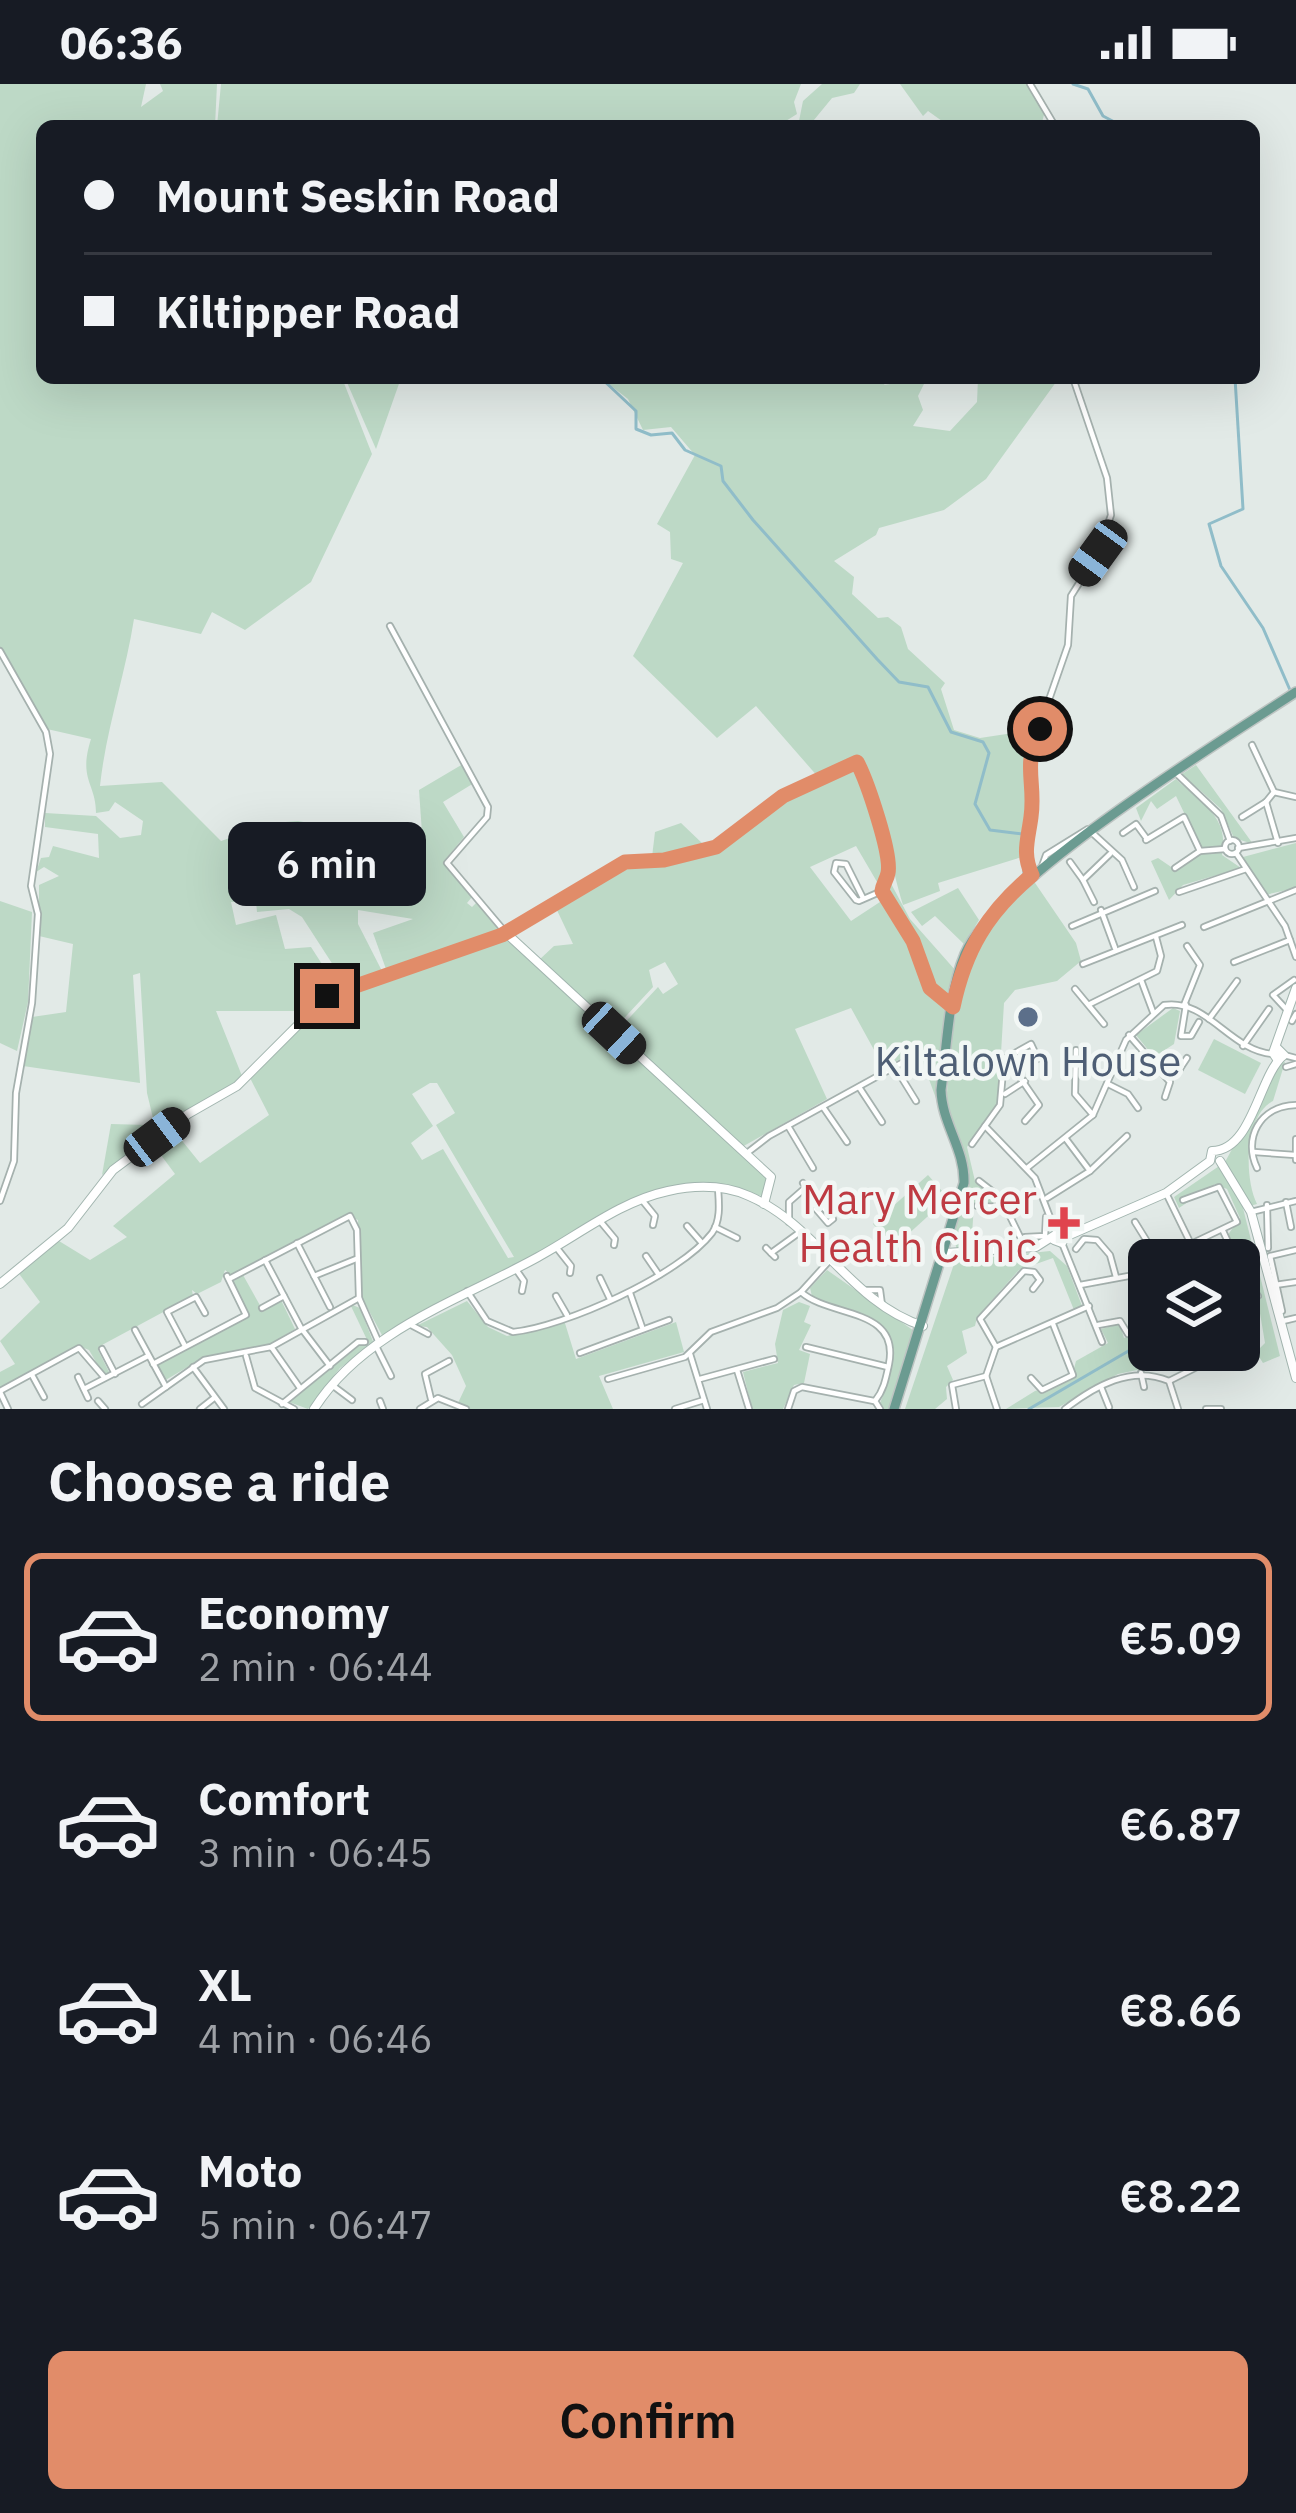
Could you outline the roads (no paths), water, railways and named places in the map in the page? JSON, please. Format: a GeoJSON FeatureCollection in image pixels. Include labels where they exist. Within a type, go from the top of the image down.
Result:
{"type":"FeatureCollection","features":[{"type":"Feature","properties":{"kind":"main road"},"geometry":{"type":"LineString","coordinates":[[894,1409],[964,1183],[961,1152],[942,1106],[953,1007],[965,954],[977,933],[1036,872],[1296,692]]}},
{"type":"Feature","properties":{"kind":"street"},"geometry":{"type":"LineString","coordinates":[[1030,84],[1051,120]]}},
{"type":"Feature","properties":{"kind":"street"},"geometry":{"type":"LineString","coordinates":[[1036,872],[1024,850],[1031,811],[1028,763],[1068,645],[1070,596],[1098,553],[1111,514],[1107,478],[1074,384]]}},
{"type":"Feature","properties":{"kind":"street"},"geometry":{"type":"LineString","coordinates":[[390,626],[488,807],[487,817],[447,863],[506,933],[771,1178],[764,1204]]}},
{"type":"Feature","properties":{"kind":"street"},"geometry":{"type":"LineString","coordinates":[[0,651],[46,732],[50,754],[32,886],[38,914],[32,1003],[16,1093],[14,1161],[0,1202]]}},
{"type":"Feature","properties":{"kind":"street"},"geometry":{"type":"LineString","coordinates":[[1252,745],[1274,792]]}},
{"type":"Feature","properties":{"kind":"street"},"geometry":{"type":"LineString","coordinates":[[0,1284],[68,1228],[113,1170],[188,1114],[237,1086],[327,996],[506,933],[625,862],[664,860],[716,847],[783,796],[857,762],[878,811],[877,828],[889,871],[882,891]]}},
{"type":"Feature","properties":{"kind":"street"},"geometry":{"type":"LineString","coordinates":[[1177,774],[1221,816],[1230,841],[1290,940],[1296,958]]}},
{"type":"Feature","properties":{"kind":"street"},"geometry":{"type":"LineString","coordinates":[[1274,792],[1296,797]]}},
{"type":"Feature","properties":{"kind":"street"},"geometry":{"type":"LineString","coordinates":[[1242,817],[1274,792]]}},
{"type":"Feature","properties":{"kind":"street"},"geometry":{"type":"LineString","coordinates":[[1266,802],[1279,844]]}},
{"type":"Feature","properties":{"kind":"street"},"geometry":{"type":"LineString","coordinates":[[1123,833],[1136,824],[1146,840],[1184,817],[1200,851]]}},
{"type":"Feature","properties":{"kind":"street"},"geometry":{"type":"LineString","coordinates":[[1092,833],[1122,860],[1134,887]]}},
{"type":"Feature","properties":{"kind":"street"},"geometry":{"type":"LineString","coordinates":[[1175,868],[1200,851],[1237,851],[1296,838]]}},
{"type":"Feature","properties":{"kind":"street"},"geometry":{"type":"LineString","coordinates":[[1225,849],[1230,841]]}},
{"type":"Feature","properties":{"kind":"street"},"geometry":{"type":"LineString","coordinates":[[1083,880],[1110,854]]}},
{"type":"Feature","properties":{"kind":"street"},"geometry":{"type":"LineString","coordinates":[[1070,862],[1094,902]]}},
{"type":"Feature","properties":{"kind":"street"},"geometry":{"type":"LineString","coordinates":[[863,898],[846,864],[836,863],[834,872],[856,900],[863,898],[882,891]]}},
{"type":"Feature","properties":{"kind":"street"},"geometry":{"type":"LineString","coordinates":[[1179,892],[1246,869]]}},
{"type":"Feature","properties":{"kind":"street"},"geometry":{"type":"LineString","coordinates":[[1204,927],[1296,890]]}},
{"type":"Feature","properties":{"kind":"street"},"geometry":{"type":"LineString","coordinates":[[882,891],[913,941],[930,988],[953,1007]]}},
{"type":"Feature","properties":{"kind":"street"},"geometry":{"type":"LineString","coordinates":[[1072,926],[1155,891]]}},
{"type":"Feature","properties":{"kind":"street"},"geometry":{"type":"LineString","coordinates":[[1101,910],[1114,947]]}},
{"type":"Feature","properties":{"kind":"street"},"geometry":{"type":"LineString","coordinates":[[1083,964],[1114,947],[1182,925]]}},
{"type":"Feature","properties":{"kind":"street"},"geometry":{"type":"LineString","coordinates":[[1090,1004],[1141,980],[1161,963],[1156,937]]}},
{"type":"Feature","properties":{"kind":"street"},"geometry":{"type":"LineString","coordinates":[[1234,962],[1290,940]]}},
{"type":"Feature","properties":{"kind":"street"},"geometry":{"type":"LineString","coordinates":[[1187,946],[1200,964],[1180,1034],[1189,1038],[1199,1022]]}},
{"type":"Feature","properties":{"kind":"street"},"geometry":{"type":"LineString","coordinates":[[1141,980],[1153,1012]]}},
{"type":"Feature","properties":{"kind":"street"},"geometry":{"type":"LineString","coordinates":[[1210,1019],[1237,981]]}},
{"type":"Feature","properties":{"kind":"street"},"geometry":{"type":"LineString","coordinates":[[1075,989],[1104,1024]]}},
{"type":"Feature","properties":{"kind":"street"},"geometry":{"type":"LineString","coordinates":[[1257,1168],[1254,1121],[1291,1014],[1295,989],[1273,995],[1291,1014]]}},
{"type":"Feature","properties":{"kind":"street"},"geometry":{"type":"LineString","coordinates":[[1027,1168],[1093,1115],[1129,1035],[1153,1012],[1185,1005],[1243,1046],[1296,1061]]}},
{"type":"Feature","properties":{"kind":"street"},"geometry":{"type":"LineString","coordinates":[[1243,1046],[1268,1009]]}},
{"type":"Feature","properties":{"kind":"street"},"geometry":{"type":"LineString","coordinates":[[1129,1035],[1172,1087],[1166,1097]]}},
{"type":"Feature","properties":{"kind":"street"},"geometry":{"type":"LineString","coordinates":[[1038,1058],[1039,1037]]}},
{"type":"Feature","properties":{"kind":"street"},"geometry":{"type":"LineString","coordinates":[[1002,1095],[1004,1059],[1035,1046]]}},
{"type":"Feature","properties":{"kind":"street"},"geometry":{"type":"LineString","coordinates":[[1076,1050],[1075,1094],[1093,1115]]}},
{"type":"Feature","properties":{"kind":"street"},"geometry":{"type":"LineString","coordinates":[[746,1155],[788,1126],[918,1054]]}},
{"type":"Feature","properties":{"kind":"street"},"geometry":{"type":"LineString","coordinates":[[1153,1063],[1164,1056],[1178,1071],[1187,1058]]}},
{"type":"Feature","properties":{"kind":"street"},"geometry":{"type":"LineString","coordinates":[[1286,1067],[1296,1061]]}},
{"type":"Feature","properties":{"kind":"street"},"geometry":{"type":"LineString","coordinates":[[895,1067],[916,1101]]}},
{"type":"Feature","properties":{"kind":"street"},"geometry":{"type":"LineString","coordinates":[[972,1144],[1002,1095],[1022,1078],[1039,1105],[1025,1121]]}},
{"type":"Feature","properties":{"kind":"street"},"geometry":{"type":"LineString","coordinates":[[1108,1084],[1127,1093],[1138,1108]]}},
{"type":"Feature","properties":{"kind":"street"},"geometry":{"type":"LineString","coordinates":[[859,1087],[882,1122]]}},
{"type":"Feature","properties":{"kind":"street"},"geometry":{"type":"LineString","coordinates":[[946,1253],[1025,1248],[1166,1193],[1216,1158],[1272,1106],[1296,1105]]}},
{"type":"Feature","properties":{"kind":"street"},"geometry":{"type":"LineString","coordinates":[[823,1107],[847,1142]]}},
{"type":"Feature","properties":{"kind":"street"},"geometry":{"type":"LineString","coordinates":[[788,1126],[813,1168]]}},
{"type":"Feature","properties":{"kind":"street"},"geometry":{"type":"LineString","coordinates":[[985,1126],[1027,1168],[1046,1199],[1102,1342]]}},
{"type":"Feature","properties":{"kind":"street"},"geometry":{"type":"LineString","coordinates":[[1046,1199],[1090,1171],[1127,1136]]}},
{"type":"Feature","properties":{"kind":"street"},"geometry":{"type":"LineString","coordinates":[[1066,1139],[1090,1171]]}},
{"type":"Feature","properties":{"kind":"street"},"geometry":{"type":"LineString","coordinates":[[1254,1152],[1295,1157],[1296,1139]]}},
{"type":"Feature","properties":{"kind":"street"},"geometry":{"type":"LineString","coordinates":[[1216,1158],[1251,1212],[1296,1378]]}},
{"type":"Feature","properties":{"kind":"street"},"geometry":{"type":"LineString","coordinates":[[979,1181],[995,1191],[1006,1207],[1025,1237],[1025,1248]]}},
{"type":"Feature","properties":{"kind":"street"},"geometry":{"type":"LineString","coordinates":[[789,1222],[789,1202],[805,1185],[833,1220],[828,1223],[817,1209]]}},
{"type":"Feature","properties":{"kind":"street"},"geometry":{"type":"LineString","coordinates":[[1183,1200],[1219,1187],[1237,1219],[1223,1231],[1193,1239]]}},
{"type":"Feature","properties":{"kind":"street"},"geometry":{"type":"LineString","coordinates":[[314,1409],[332,1385],[378,1345],[467,1291],[642,1200],[682,1188],[718,1188],[764,1204],[880,1306],[923,1326]]}},
{"type":"Feature","properties":{"kind":"street"},"geometry":{"type":"LineString","coordinates":[[467,1291],[487,1321],[505,1330],[524,1330],[630,1293],[701,1243],[715,1227],[718,1188]]}},
{"type":"Feature","properties":{"kind":"street"},"geometry":{"type":"LineString","coordinates":[[1166,1193],[1189,1239]]}},
{"type":"Feature","properties":{"kind":"street"},"geometry":{"type":"LineString","coordinates":[[642,1200],[655,1216],[653,1225]]}},
{"type":"Feature","properties":{"kind":"street"},"geometry":{"type":"LineString","coordinates":[[1251,1212],[1296,1201]]}},
{"type":"Feature","properties":{"kind":"street"},"geometry":{"type":"LineString","coordinates":[[1286,1202],[1291,1227]]}},
{"type":"Feature","properties":{"kind":"street"},"geometry":{"type":"LineString","coordinates":[[1267,1205],[1268,1248]]}},
{"type":"Feature","properties":{"kind":"street"},"geometry":{"type":"LineString","coordinates":[[977,1206],[1006,1207]]}},
{"type":"Feature","properties":{"kind":"street"},"geometry":{"type":"LineString","coordinates":[[153,1364],[246,1315],[228,1277],[350,1216],[357,1230],[358,1298],[391,1376]]}},
{"type":"Feature","properties":{"kind":"street"},"geometry":{"type":"LineString","coordinates":[[1025,1237],[1045,1236],[1046,1217]]}},
{"type":"Feature","properties":{"kind":"street"},"geometry":{"type":"LineString","coordinates":[[600,1221],[615,1239],[614,1245]]}},
{"type":"Feature","properties":{"kind":"street"},"geometry":{"type":"LineString","coordinates":[[1135,1222],[1145,1239]]}},
{"type":"Feature","properties":{"kind":"street"},"geometry":{"type":"LineString","coordinates":[[687,1226],[701,1243]]}},
{"type":"Feature","properties":{"kind":"street"},"geometry":{"type":"LineString","coordinates":[[715,1227],[737,1238]]}},
{"type":"Feature","properties":{"kind":"street"},"geometry":{"type":"LineString","coordinates":[[1223,1231],[1226,1239]]}},
{"type":"Feature","properties":{"kind":"street"},"geometry":{"type":"LineString","coordinates":[[770,1253],[801,1232]]}},
{"type":"Feature","properties":{"kind":"street"},"geometry":{"type":"LineString","coordinates":[[1076,1249],[1082,1240],[1097,1240],[1111,1256],[1116,1277]]}},
{"type":"Feature","properties":{"kind":"street"},"geometry":{"type":"LineString","coordinates":[[297,1243],[332,1309]]}},
{"type":"Feature","properties":{"kind":"street"},"geometry":{"type":"LineString","coordinates":[[556,1247],[571,1265],[569,1273]]}},
{"type":"Feature","properties":{"kind":"street"},"geometry":{"type":"LineString","coordinates":[[1280,1318],[1270,1256],[1296,1250]]}},
{"type":"Feature","properties":{"kind":"street"},"geometry":{"type":"LineString","coordinates":[[646,1256],[659,1275]]}},
{"type":"Feature","properties":{"kind":"street"},"geometry":{"type":"LineString","coordinates":[[314,1276],[356,1258]]}},
{"type":"Feature","properties":{"kind":"street"},"geometry":{"type":"LineString","coordinates":[[265,1260],[301,1328],[330,1366]]}},
{"type":"Feature","properties":{"kind":"street"},"geometry":{"type":"LineString","coordinates":[[608,1379],[690,1354],[711,1332],[801,1292],[830,1260]]}},
{"type":"Feature","properties":{"kind":"street"},"geometry":{"type":"LineString","coordinates":[[515,1268],[524,1281],[522,1291]]}},
{"type":"Feature","properties":{"kind":"street"},"geometry":{"type":"LineString","coordinates":[[996,1347],[980,1319],[1024,1271],[1034,1271],[1040,1280],[1034,1289]]}},
{"type":"Feature","properties":{"kind":"street"},"geometry":{"type":"LineString","coordinates":[[1080,1286],[1128,1275]]}},
{"type":"Feature","properties":{"kind":"street"},"geometry":{"type":"LineString","coordinates":[[600,1278],[610,1299]]}},
{"type":"Feature","properties":{"kind":"street"},"geometry":{"type":"LineString","coordinates":[[1275,1286],[1296,1282]]}},
{"type":"Feature","properties":{"kind":"street"},"geometry":{"type":"LineString","coordinates":[[801,1292],[880,1326],[890,1344],[888,1367],[875,1401]]}},
{"type":"Feature","properties":{"kind":"street"},"geometry":{"type":"LineString","coordinates":[[630,1293],[643,1328]]}},
{"type":"Feature","properties":{"kind":"street"},"geometry":{"type":"LineString","coordinates":[[262,1308],[284,1296]]}},
{"type":"Feature","properties":{"kind":"street"},"geometry":{"type":"LineString","coordinates":[[556,1296],[567,1315]]}},
{"type":"Feature","properties":{"kind":"street"},"geometry":{"type":"LineString","coordinates":[[185,1346],[167,1312],[196,1297],[205,1313]]}},
{"type":"Feature","properties":{"kind":"street"},"geometry":{"type":"LineString","coordinates":[[139,1406],[194,1366],[271,1347],[358,1298]]}},
{"type":"Feature","properties":{"kind":"street"},"geometry":{"type":"LineString","coordinates":[[997,1409],[986,1376],[996,1347],[1089,1306]]}},
{"type":"Feature","properties":{"kind":"street"},"geometry":{"type":"LineString","coordinates":[[1280,1318],[1296,1318]]}},
{"type":"Feature","properties":{"kind":"street"},"geometry":{"type":"LineString","coordinates":[[580,1353],[669,1320]]}},
{"type":"Feature","properties":{"kind":"street"},"geometry":{"type":"LineString","coordinates":[[1097,1325],[1120,1321],[1128,1334]]}},
{"type":"Feature","properties":{"kind":"street"},"geometry":{"type":"LineString","coordinates":[[1030,1378],[1042,1390],[1073,1375],[1052,1324]]}},
{"type":"Feature","properties":{"kind":"street"},"geometry":{"type":"LineString","coordinates":[[411,1325],[428,1334]]}},
{"type":"Feature","properties":{"kind":"street"},"geometry":{"type":"LineString","coordinates":[[135,1330],[166,1387]]}},
{"type":"Feature","properties":{"kind":"street"},"geometry":{"type":"LineString","coordinates":[[1287,1332],[1296,1361]]}},
{"type":"Feature","properties":{"kind":"street"},"geometry":{"type":"LineString","coordinates":[[283,1404],[365,1342]]}},
{"type":"Feature","properties":{"kind":"street"},"geometry":{"type":"LineString","coordinates":[[271,1347],[300,1388]]}},
{"type":"Feature","properties":{"kind":"street"},"geometry":{"type":"LineString","coordinates":[[806,1347],[888,1367]]}},
{"type":"Feature","properties":{"kind":"street"},"geometry":{"type":"LineString","coordinates":[[8,1409],[0,1392],[79,1348],[104,1377]]}},
{"type":"Feature","properties":{"kind":"street"},"geometry":{"type":"LineString","coordinates":[[102,1349],[115,1374]]}},
{"type":"Feature","properties":{"kind":"street"},"geometry":{"type":"LineString","coordinates":[[690,1354],[707,1409]]}},
{"type":"Feature","properties":{"kind":"street"},"geometry":{"type":"LineString","coordinates":[[246,1355],[255,1388],[270,1402],[294,1409]]}},
{"type":"Feature","properties":{"kind":"street"},"geometry":{"type":"LineString","coordinates":[[84,1389],[148,1356]]}},
{"type":"Feature","properties":{"kind":"street"},"geometry":{"type":"LineString","coordinates":[[700,1379],[774,1359]]}},
{"type":"Feature","properties":{"kind":"street"},"geometry":{"type":"LineString","coordinates":[[431,1399],[425,1375],[449,1360]]}},
{"type":"Feature","properties":{"kind":"street"},"geometry":{"type":"LineString","coordinates":[[194,1366],[224,1409]]}},
{"type":"Feature","properties":{"kind":"street"},"geometry":{"type":"LineString","coordinates":[[737,1370],[749,1409]]}},
{"type":"Feature","properties":{"kind":"street"},"geometry":{"type":"LineString","coordinates":[[1065,1409],[1101,1387],[1141,1373],[1169,1381],[1186,1371]]}},
{"type":"Feature","properties":{"kind":"street"},"geometry":{"type":"LineString","coordinates":[[1141,1373],[1144,1387]]}},
{"type":"Feature","properties":{"kind":"street"},"geometry":{"type":"LineString","coordinates":[[32,1376],[44,1397]]}},
{"type":"Feature","properties":{"kind":"street"},"geometry":{"type":"LineString","coordinates":[[956,1409],[952,1385],[986,1376]]}},
{"type":"Feature","properties":{"kind":"street"},"geometry":{"type":"LineString","coordinates":[[78,1378],[88,1398]]}},
{"type":"Feature","properties":{"kind":"street"},"geometry":{"type":"LineString","coordinates":[[1169,1381],[1178,1409]]}},
{"type":"Feature","properties":{"kind":"street"},"geometry":{"type":"LineString","coordinates":[[332,1385],[352,1400]]}},
{"type":"Feature","properties":{"kind":"street"},"geometry":{"type":"LineString","coordinates":[[1101,1387],[1109,1407]]}},
{"type":"Feature","properties":{"kind":"street"},"geometry":{"type":"LineString","coordinates":[[788,1409],[799,1388],[843,1402],[875,1401]]}},
{"type":"Feature","properties":{"kind":"street"},"geometry":{"type":"LineString","coordinates":[[200,1409],[215,1397]]}},
{"type":"Feature","properties":{"kind":"street"},"geometry":{"type":"LineString","coordinates":[[149,1399],[157,1409]]}},
{"type":"Feature","properties":{"kind":"street"},"geometry":{"type":"LineString","coordinates":[[420,1409],[431,1399],[452,1400],[466,1409]]}},
{"type":"Feature","properties":{"kind":"street"},"geometry":{"type":"LineString","coordinates":[[675,1409],[704,1400]]}},
{"type":"Feature","properties":{"kind":"street"},"geometry":{"type":"LineString","coordinates":[[98,1401],[105,1409]]}},
{"type":"Feature","properties":{"kind":"street"},"geometry":{"type":"LineString","coordinates":[[875,1401],[880,1409]]}},
{"type":"Feature","properties":{"kind":"street"},"geometry":{"type":"LineString","coordinates":[[1206,1409],[1221,1409]]}},
{"type":"Feature","properties":{"kind":"waterway"},"geometry":{"type":"LineString","coordinates":[[1073,84],[1088,89],[1103,116],[1111,120]]}},
{"type":"Feature","properties":{"kind":"waterway"},"geometry":{"type":"LineString","coordinates":[[607,384],[636,411],[636,429],[651,435],[672,433],[685,450],[721,466],[723,481],[753,520],[877,659],[899,682],[928,687],[951,732],[983,742],[989,753],[975,804],[990,830],[1023,834],[1024,876]]}},
{"type":"Feature","properties":{"kind":"waterway"},"geometry":{"type":"LineString","coordinates":[[1235,384],[1243,509],[1209,524],[1221,566],[1263,628],[1290,690]]}},
{"type":"Feature","properties":{"kind":"waterway"},"geometry":{"type":"LineString","coordinates":[[1029,1409],[1128,1351]]}},
{"type":"Feature","properties":{"kind":"place","name":"Kiltalown House"},"geometry":{"type":"Point","coordinates":[1028,1017]}},
{"type":"Feature","properties":{"kind":"place","name":"Mary Mercer Health Clinic"},"geometry":{"type":"Point","coordinates":[1064,1223]}}]}
